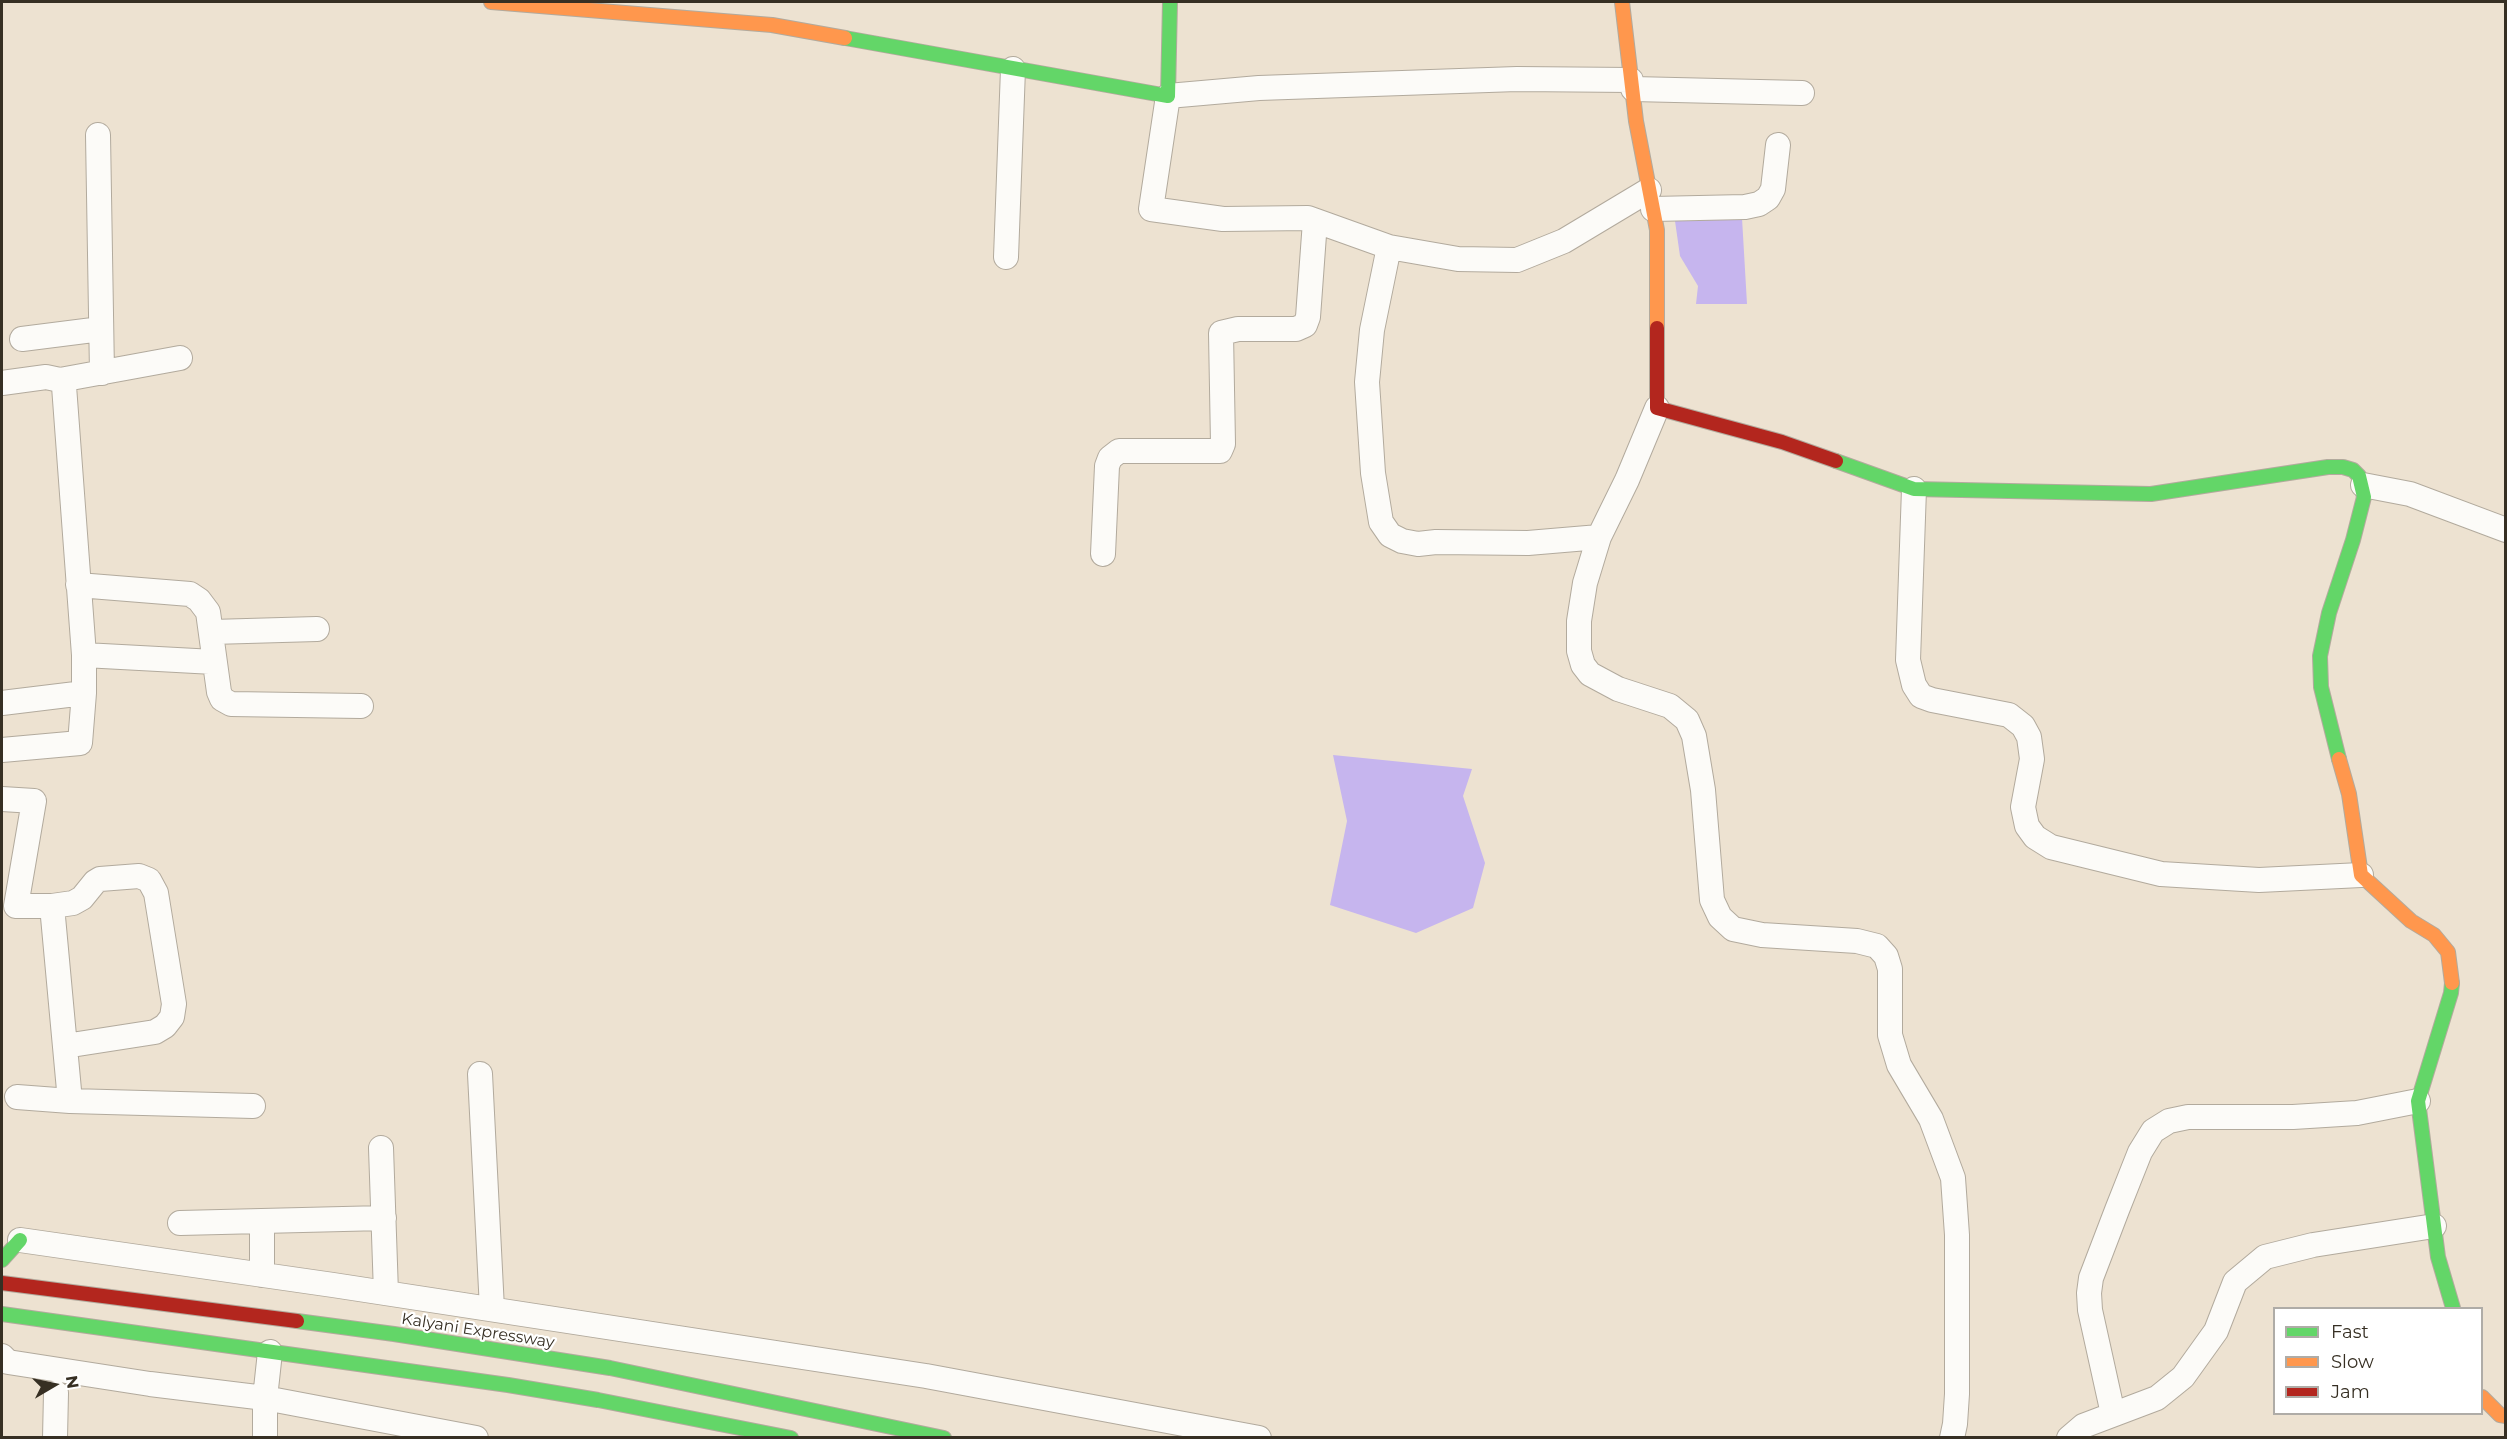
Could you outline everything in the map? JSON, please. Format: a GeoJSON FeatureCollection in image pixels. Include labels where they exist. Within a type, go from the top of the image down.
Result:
{"type":"FeatureCollection","features":[{"type":"Feature","properties":{"kind":"main road"},"geometry":{"type":"LineString","coordinates":[[491,2],[670,9],[1168,96],[1170,2]]}},
{"type":"Feature","properties":{"kind":"main road"},"geometry":{"type":"LineString","coordinates":[[1622,2],[1636,121],[1657,230],[1657,408],[1782,442],[1914,489],[2151,494],[2261,476],[2343,467],[2353,470],[2363,485],[2364,497],[2353,540],[2329,613],[2320,656],[2326,714],[2349,794],[2361,875],[2411,921],[2434,935],[2448,952],[2452,973],[2451,993],[2418,1101],[2438,1257],[2453,1307]]}},
{"type":"Feature","properties":{"kind":"main road"},"geometry":{"type":"LineString","coordinates":[[2,1260],[11,1239]]}},
{"type":"Feature","properties":{"kind":"main road","name":"Kalyani Expressway"},"geometry":{"type":"LineString","coordinates":[[2,1283],[394,1334],[610,1368],[944,1437]]}},
{"type":"Feature","properties":{"kind":"main road"},"geometry":{"type":"LineString","coordinates":[[2,1314],[598,1400],[791,1437]]}},
{"type":"Feature","properties":{"kind":"main road"},"geometry":{"type":"LineString","coordinates":[[2483,1399],[2500,1415],[2505,1416]]}},
{"type":"Feature","properties":{"kind":"street"},"geometry":{"type":"LineString","coordinates":[[1006,257],[1014,69]]}},
{"type":"Feature","properties":{"kind":"street"},"geometry":{"type":"LineString","coordinates":[[1778,145],[1773,189],[1768,198],[1759,204],[1745,207],[1651,199],[1564,241],[1517,260],[1458,259],[1389,247],[1308,218],[1222,219],[1151,209],[1168,96],[1259,88],[1517,79],[1631,80],[1633,90],[1802,93]]}},
{"type":"Feature","properties":{"kind":"street"},"geometry":{"type":"LineString","coordinates":[[98,135],[102,373]]}},
{"type":"Feature","properties":{"kind":"street"},"geometry":{"type":"LineString","coordinates":[[1103,554],[1107,466],[1110,458],[1119,451],[1220,451],[1222,444],[1221,333],[1238,329],[1296,329],[1305,325],[1308,317],[1315,221]]}},
{"type":"Feature","properties":{"kind":"street"},"geometry":{"type":"LineString","coordinates":[[1389,247],[1372,330],[1367,382],[1373,473],[1381,522],[1390,535],[1402,542],[1418,544],[1436,542],[1528,543],[1599,537]]}},
{"type":"Feature","properties":{"kind":"street"},"geometry":{"type":"LineString","coordinates":[[22,339],[101,329]]}},
{"type":"Feature","properties":{"kind":"street"},"geometry":{"type":"LineString","coordinates":[[2,383],[46,377],[60,380],[180,358]]}},
{"type":"Feature","properties":{"kind":"street"},"geometry":{"type":"LineString","coordinates":[[2,750],[80,743],[84,655],[64,386],[60,380]]}},
{"type":"Feature","properties":{"kind":"street"},"geometry":{"type":"LineString","coordinates":[[1657,408],[1627,480],[1599,537],[1585,583],[1579,621],[1579,651],[1583,665],[1590,674],[1618,689],[1670,706],[1687,720],[1694,736],[1703,790],[1713,900],[1720,917],[1733,929],[1762,935],[1857,941],[1877,946],[1886,956],[1890,969],[1890,1035],[1899,1065],[1931,1119],[1953,1178],[1957,1235],[1957,1394],[1952,1437]]}},
{"type":"Feature","properties":{"kind":"street"},"geometry":{"type":"LineString","coordinates":[[2363,485],[2410,494],[2505,530]]}},
{"type":"Feature","properties":{"kind":"street"},"geometry":{"type":"LineString","coordinates":[[1914,489],[1908,660],[1914,686],[1921,696],[2009,715],[2023,726],[2029,737],[2032,759],[2023,807],[2027,826],[2035,837],[2051,847],[2162,874],[2259,880],[2361,875]]}},
{"type":"Feature","properties":{"kind":"street"},"geometry":{"type":"LineString","coordinates":[[78,585],[190,594],[199,600],[208,612],[214,662],[222,699],[231,705],[361,706]]}},
{"type":"Feature","properties":{"kind":"street"},"geometry":{"type":"LineString","coordinates":[[212,632],[317,629]]}},
{"type":"Feature","properties":{"kind":"street"},"geometry":{"type":"LineString","coordinates":[[84,655],[214,662]]}},
{"type":"Feature","properties":{"kind":"street"},"geometry":{"type":"LineString","coordinates":[[2,703],[84,693]]}},
{"type":"Feature","properties":{"kind":"street"},"geometry":{"type":"LineString","coordinates":[[2,799],[34,801],[9,905],[52,906],[73,903],[82,898],[100,879],[139,876],[149,880],[156,893],[174,1004],[172,1017],[165,1026],[154,1032],[65,1046]]}},
{"type":"Feature","properties":{"kind":"street"},"geometry":{"type":"LineString","coordinates":[[52,906],[70,1101]]}},
{"type":"Feature","properties":{"kind":"street"},"geometry":{"type":"LineString","coordinates":[[480,1074],[492,1309]]}},
{"type":"Feature","properties":{"kind":"street"},"geometry":{"type":"LineString","coordinates":[[17,1096],[70,1101],[253,1106]]}},
{"type":"Feature","properties":{"kind":"street"},"geometry":{"type":"LineString","coordinates":[[2113,1414],[2090,1310],[2091,1278],[2140,1152],[2153,1131],[2169,1121],[2188,1117],[2304,1117],[2357,1113],[2418,1101]]}},
{"type":"Feature","properties":{"kind":"street"},"geometry":{"type":"LineString","coordinates":[[381,1148],[386,1293]]}},
{"type":"Feature","properties":{"kind":"street"},"geometry":{"type":"LineString","coordinates":[[180,1223],[384,1218]]}},
{"type":"Feature","properties":{"kind":"street"},"geometry":{"type":"LineString","coordinates":[[262,1221],[262,1275]]}},
{"type":"Feature","properties":{"kind":"street"},"geometry":{"type":"LineString","coordinates":[[2069,1437],[2083,1426],[2157,1398],[2183,1377],[2216,1331],[2235,1282],[2265,1257],[2313,1245],[2434,1226]]}},
{"type":"Feature","properties":{"kind":"street"},"geometry":{"type":"LineString","coordinates":[[11,1239],[386,1293],[926,1376],[1259,1437]]}},
{"type":"Feature","properties":{"kind":"street"},"geometry":{"type":"LineString","coordinates":[[265,1437],[265,1398],[270,1352]]}},
{"type":"Feature","properties":{"kind":"street"},"geometry":{"type":"LineString","coordinates":[[2,1356],[8,1362],[265,1398],[476,1437]]}},
{"type":"Feature","properties":{"kind":"street"},"geometry":{"type":"LineString","coordinates":[[56,1393],[56,1437]]}},
{"type":"Feature","properties":{"kind":"shaded area"},"geometry":{"type":"Polygon","coordinates":[[[1742,218],[1747,304],[1696,304],[1698,286],[1680,256],[1675,221],[1742,218]]]}},
{"type":"Feature","properties":{"kind":"shaded area"},"geometry":{"type":"Polygon","coordinates":[[[1333,755],[1472,769],[1463,796],[1485,863],[1473,908],[1416,933],[1330,905],[1347,821],[1333,755]]]}},
{"type":"Feature","properties":{"kind":"traffic: fast"},"geometry":{"type":"LineString","coordinates":[[845,38],[1168,96],[1170,2]]}},
{"type":"Feature","properties":{"kind":"traffic: fast"},"geometry":{"type":"LineString","coordinates":[[1836,461],[1914,489],[2151,494],[2328,467],[2353,470],[2359,476],[2364,497],[2353,540],[2329,613],[2320,656],[2321,687],[2339,759]]}},
{"type":"Feature","properties":{"kind":"traffic: fast"},"geometry":{"type":"LineString","coordinates":[[2452,983],[2451,993],[2418,1101],[2438,1257],[2453,1307]]}},
{"type":"Feature","properties":{"kind":"traffic: fast"},"geometry":{"type":"LineString","coordinates":[[2,1260],[20,1240]]}},
{"type":"Feature","properties":{"kind":"traffic: fast"},"geometry":{"type":"LineString","coordinates":[[2,1314],[508,1385],[598,1400],[791,1438]]}},
{"type":"Feature","properties":{"kind":"traffic: fast"},"geometry":{"type":"LineString","coordinates":[[297,1321],[610,1368],[944,1438]]}},
{"type":"Feature","properties":{"kind":"traffic: slow"},"geometry":{"type":"LineString","coordinates":[[491,2],[772,25],[845,38]]}},
{"type":"Feature","properties":{"kind":"traffic: slow"},"geometry":{"type":"LineString","coordinates":[[1622,2],[1636,121],[1657,230],[1657,328]]}},
{"type":"Feature","properties":{"kind":"traffic: slow"},"geometry":{"type":"LineString","coordinates":[[2339,759],[2349,794],[2361,875],[2411,921],[2434,935],[2448,952],[2452,983]]}},
{"type":"Feature","properties":{"kind":"traffic: slow"},"geometry":{"type":"LineString","coordinates":[[2483,1398],[2500,1415],[2506,1416]]}},
{"type":"Feature","properties":{"kind":"traffic: jam"},"geometry":{"type":"LineString","coordinates":[[1657,328],[1657,408],[1782,442],[1836,461]]}},
{"type":"Feature","properties":{"kind":"traffic: jam"},"geometry":{"type":"LineString","coordinates":[[2,1283],[297,1321]]}}]}
